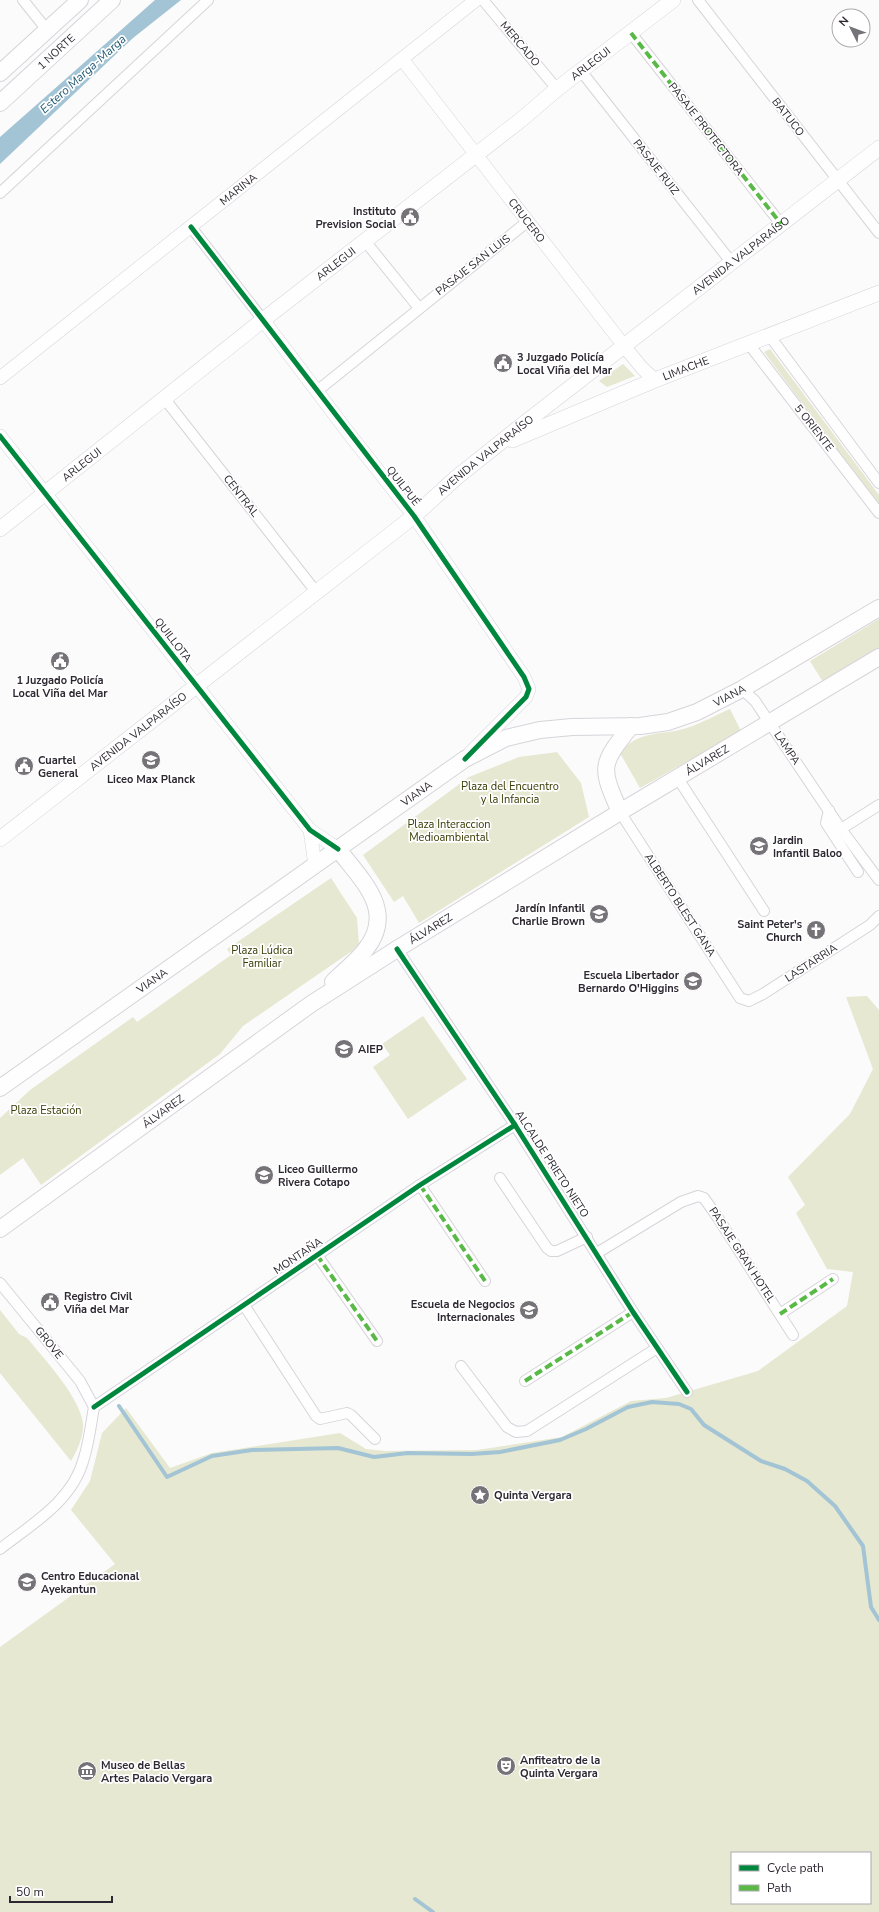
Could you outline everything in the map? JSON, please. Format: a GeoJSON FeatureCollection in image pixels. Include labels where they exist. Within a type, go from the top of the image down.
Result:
{"type":"FeatureCollection","features":[{"type":"Feature","properties":{"kind":"main road","name":"1 NORTE"},"geometry":{"type":"LineString","coordinates":[[0,73],[80,0]]}},
{"type":"Feature","properties":{"kind":"main road","name":"1 NORTE"},"geometry":{"type":"LineString","coordinates":[[0,103],[112,0]]}},
{"type":"Feature","properties":{"kind":"main road","name":"ARLEGUI"},"geometry":{"type":"LineString","coordinates":[[0,529],[263,320],[522,119],[557,89],[673,0]]}},
{"type":"Feature","properties":{"kind":"main road","name":"AVENIDA VALPARAÍSO"},"geometry":{"type":"LineString","coordinates":[[0,839],[317,593],[414,516],[494,448],[879,148]]}},
{"type":"Feature","properties":{"kind":"main road","name":"LIMACHE"},"geometry":{"type":"LineString","coordinates":[[494,448],[748,342],[879,293]]}},
{"type":"Feature","properties":{"kind":"main road","name":"VIANA"},"geometry":{"type":"LineString","coordinates":[[0,1088],[465,759],[506,738],[540,730],[572,726],[630,726],[668,722],[697,712],[742,689],[879,608]]}},
{"type":"Feature","properties":{"kind":"main road","name":"ÁLVAREZ"},"geometry":{"type":"LineString","coordinates":[[0,1229],[311,1004],[397,949],[620,812],[879,657]]}},
{"type":"Feature","properties":{"kind":"main road"},"geometry":{"type":"LineString","coordinates":[[620,812],[608,785],[605,768],[610,753],[630,726]]}},
{"type":"Feature","properties":{"kind":"main road"},"geometry":{"type":"LineString","coordinates":[[311,1004],[365,951],[376,936],[378,908],[374,898],[338,849]]}},
{"type":"Feature","properties":{"kind":"street"},"geometry":{"type":"LineString","coordinates":[[23,0],[47,30]]}},
{"type":"Feature","properties":{"kind":"street"},"geometry":{"type":"LineString","coordinates":[[0,193],[208,0]]}},
{"type":"Feature","properties":{"kind":"street","name":"MARINA"},"geometry":{"type":"LineString","coordinates":[[0,378],[476,0]]}},
{"type":"Feature","properties":{"kind":"street","name":"MERCADO"},"geometry":{"type":"LineString","coordinates":[[483,0],[557,89]]}},
{"type":"Feature","properties":{"kind":"street","name":"BATUCO"},"geometry":{"type":"LineString","coordinates":[[698,0],[879,233]]}},
{"type":"Feature","properties":{"kind":"street","name":"PASAJE PROTECTORA"},"geometry":{"type":"LineString","coordinates":[[631,33],[781,224]]}},
{"type":"Feature","properties":{"kind":"street","name":"CRUCERO"},"geometry":{"type":"LineString","coordinates":[[402,59],[624,346],[642,368],[655,380]]}},
{"type":"Feature","properties":{"kind":"street","name":"PASAJE RUIZ"},"geometry":{"type":"LineString","coordinates":[[581,71],[732,263]]}},
{"type":"Feature","properties":{"kind":"street","name":"PASAJE SAN LUIS"},"geometry":{"type":"LineString","coordinates":[[318,391],[527,222]]}},
{"type":"Feature","properties":{"kind":"street","name":"QUILPUÉ"},"geometry":{"type":"LineString","coordinates":[[191,226],[414,516],[524,677],[530,689],[526,698],[465,759]]}},
{"type":"Feature","properties":{"kind":"street"},"geometry":{"type":"LineString","coordinates":[[365,241],[419,308]]}},
{"type":"Feature","properties":{"kind":"street","name":"5 ORIENTE"},"geometry":{"type":"LineString","coordinates":[[769,335],[879,483]]}},
{"type":"Feature","properties":{"kind":"street","name":"5 ORIENTE"},"geometry":{"type":"LineString","coordinates":[[748,342],[879,514]]}},
{"type":"Feature","properties":{"kind":"street","name":"CENTRAL"},"geometry":{"type":"LineString","coordinates":[[164,398],[317,593]]}},
{"type":"Feature","properties":{"kind":"street","name":"QUILLOTA"},"geometry":{"type":"LineString","coordinates":[[0,436],[310,830],[338,849]]}},
{"type":"Feature","properties":{"kind":"street","name":"LAMPA"},"geometry":{"type":"LineString","coordinates":[[742,689],[755,701],[842,829]]}},
{"type":"Feature","properties":{"kind":"street"},"geometry":{"type":"LineString","coordinates":[[677,778],[764,911]]}},
{"type":"Feature","properties":{"kind":"street"},"geometry":{"type":"LineString","coordinates":[[879,806],[842,829],[879,880]]}},
{"type":"Feature","properties":{"kind":"street"},"geometry":{"type":"LineString","coordinates":[[829,810],[826,823],[858,872]]}},
{"type":"Feature","properties":{"kind":"street","name":"ALBERTO BLEST GANA"},"geometry":{"type":"LineString","coordinates":[[620,812],[740,998]]}},
{"type":"Feature","properties":{"kind":"street"},"geometry":{"type":"LineString","coordinates":[[310,830],[315,866]]}},
{"type":"Feature","properties":{"kind":"street","name":"LASTARRIA"},"geometry":{"type":"LineString","coordinates":[[740,998],[749,1001],[763,994],[870,926],[879,916]]}},
{"type":"Feature","properties":{"kind":"street","name":"ALCALDE PRIETO NIETO"},"geometry":{"type":"LineString","coordinates":[[397,949],[515,1125],[633,1312],[687,1392]]}},
{"type":"Feature","properties":{"kind":"street","name":"MONTAÑA"},"geometry":{"type":"LineString","coordinates":[[94,1407],[420,1185],[515,1125]]}},
{"type":"Feature","properties":{"kind":"street"},"geometry":{"type":"LineString","coordinates":[[500,1178],[547,1248],[551,1251],[557,1251],[587,1237]]}},
{"type":"Feature","properties":{"kind":"street"},"geometry":{"type":"LineString","coordinates":[[420,1185],[485,1281]]}},
{"type":"Feature","properties":{"kind":"street","name":"PASAJE GRAN HOTEL"},"geometry":{"type":"LineString","coordinates":[[597,1253],[681,1202],[698,1196],[704,1198],[793,1335]]}},
{"type":"Feature","properties":{"kind":"street"},"geometry":{"type":"LineString","coordinates":[[317,1254],[377,1341]]}},
{"type":"Feature","properties":{"kind":"street"},"geometry":{"type":"LineString","coordinates":[[780,1314],[833,1279]]}},
{"type":"Feature","properties":{"kind":"street","name":"GROVE"},"geometry":{"type":"LineString","coordinates":[[0,1283],[80,1381],[94,1407]]}},
{"type":"Feature","properties":{"kind":"street"},"geometry":{"type":"LineString","coordinates":[[244,1305],[316,1416],[320,1419],[347,1413],[351,1415],[375,1439]]}},
{"type":"Feature","properties":{"kind":"street"},"geometry":{"type":"LineString","coordinates":[[525,1381],[633,1312]]}},
{"type":"Feature","properties":{"kind":"street"},"geometry":{"type":"LineString","coordinates":[[461,1366],[506,1427],[516,1432],[527,1431],[657,1348]]}},
{"type":"Feature","properties":{"kind":"street"},"geometry":{"type":"LineString","coordinates":[[0,1549],[56,1505],[72,1486],[84,1459],[94,1407]]}},
{"type":"Feature","properties":{"kind":"green space"},"geometry":{"type":"Polygon","coordinates":[[[770,349],[879,495],[879,506],[764,352],[770,349]]]}},
{"type":"Feature","properties":{"kind":"green space"},"geometry":{"type":"Polygon","coordinates":[[[623,364],[635,376],[607,387],[599,381],[623,364]]]}},
{"type":"Feature","properties":{"kind":"green space"},"geometry":{"type":"Polygon","coordinates":[[[879,619],[879,649],[823,682],[810,661],[879,619]]]}},
{"type":"Feature","properties":{"kind":"green space"},"geometry":{"type":"Polygon","coordinates":[[[730,709],[741,731],[640,788],[620,753],[627,745],[635,740],[651,734],[687,728],[730,709]]]}},
{"type":"Feature","properties":{"kind":"green space"},"geometry":{"type":"Polygon","coordinates":[[[557,752],[581,783],[589,817],[419,923],[403,896],[394,902],[363,855],[469,777],[519,757],[557,752]]]}},
{"type":"Feature","properties":{"kind":"green space"},"geometry":{"type":"Polygon","coordinates":[[[331,878],[357,918],[359,944],[352,951],[243,1026],[220,1054],[41,1185],[23,1158],[0,1175],[0,1118],[30,1090],[133,1017],[137,1022],[231,955],[227,949],[331,878]]]}},
{"type":"Feature","properties":{"kind":"green space","name":"Quinta Vergara"},"geometry":{"type":"Polygon","coordinates":[[[867,996],[879,1010],[879,1912],[0,1912],[0,1647],[115,1564],[71,1510],[90,1481],[102,1433],[126,1408],[170,1468],[212,1453],[340,1433],[366,1449],[385,1451],[477,1450],[562,1437],[631,1401],[666,1398],[758,1371],[847,1306],[853,1272],[827,1269],[796,1213],[805,1205],[788,1177],[850,1114],[873,1069],[846,997],[867,996]]]}},
{"type":"Feature","properties":{"kind":"green space"},"geometry":{"type":"Polygon","coordinates":[[[423,1016],[467,1079],[408,1119],[373,1067],[390,1055],[382,1044],[423,1016]]]}},
{"type":"Feature","properties":{"kind":"green space"},"geometry":{"type":"Polygon","coordinates":[[[0,1310],[19,1334],[27,1338],[52,1367],[75,1401],[80,1412],[83,1428],[80,1443],[71,1461],[0,1373],[0,1310]]]}},
{"type":"Feature","properties":{"kind":"water","name":"Estero Marga-Marga"},"geometry":{"type":"Polygon","coordinates":[[[155,0],[181,0],[133,38],[0,164],[0,137],[155,0]]]}},
{"type":"Feature","properties":{"kind":"waterway"},"geometry":{"type":"LineString","coordinates":[[119,1406],[167,1477],[212,1456],[252,1450],[338,1448],[374,1457],[408,1453],[472,1454],[500,1452],[560,1440],[586,1429],[628,1407],[652,1402],[679,1404],[691,1409],[704,1425],[761,1461],[785,1469],[807,1481],[835,1506],[863,1546],[871,1607],[879,1620]]}},
{"type":"Feature","properties":{"kind":"waterway"},"geometry":{"type":"LineString","coordinates":[[415,1899],[433,1912]]}},
{"type":"Feature","properties":{"kind":"marked path"},"geometry":{"type":"LineString","coordinates":[[631,33],[781,224]]}},
{"type":"Feature","properties":{"kind":"marked path"},"geometry":{"type":"LineString","coordinates":[[420,1185],[485,1281]]}},
{"type":"Feature","properties":{"kind":"marked path"},"geometry":{"type":"LineString","coordinates":[[317,1255],[377,1341]]}},
{"type":"Feature","properties":{"kind":"marked path"},"geometry":{"type":"LineString","coordinates":[[780,1314],[833,1279]]}},
{"type":"Feature","properties":{"kind":"marked path"},"geometry":{"type":"LineString","coordinates":[[525,1381],[633,1312]]}},
{"type":"Feature","properties":{"kind":"cycle path"},"geometry":{"type":"LineString","coordinates":[[191,227],[414,516],[524,677],[529,689],[526,697],[465,759]]}},
{"type":"Feature","properties":{"kind":"cycle path"},"geometry":{"type":"LineString","coordinates":[[0,436],[310,830],[338,849]]}},
{"type":"Feature","properties":{"kind":"cycle path"},"geometry":{"type":"LineString","coordinates":[[397,949],[515,1125],[633,1312],[687,1392]]}},
{"type":"Feature","properties":{"kind":"cycle path"},"geometry":{"type":"LineString","coordinates":[[94,1407],[420,1185],[515,1125]]}},
{"type":"Feature","properties":{"kind":"place","name":"Instituto Prevision Social"},"geometry":{"type":"Point","coordinates":[410,217]}},
{"type":"Feature","properties":{"kind":"place","name":"3 Juzgado Policía Local Viña del Mar"},"geometry":{"type":"Point","coordinates":[503,363]}},
{"type":"Feature","properties":{"kind":"place","name":"1 Juzgado Policía Local Viña del Mar"},"geometry":{"type":"Point","coordinates":[60,661]}},
{"type":"Feature","properties":{"kind":"place","name":"Liceo Max Planck"},"geometry":{"type":"Point","coordinates":[151,760]}},
{"type":"Feature","properties":{"kind":"place","name":"Cuartel General"},"geometry":{"type":"Point","coordinates":[24,766]}},
{"type":"Feature","properties":{"kind":"place","name":"Jardin Infantil Baloo"},"geometry":{"type":"Point","coordinates":[759,846]}},
{"type":"Feature","properties":{"kind":"place","name":"Jardín Infantil Charlie Brown"},"geometry":{"type":"Point","coordinates":[599,914]}},
{"type":"Feature","properties":{"kind":"place","name":"Saint Peter's Church"},"geometry":{"type":"Point","coordinates":[816,930]}},
{"type":"Feature","properties":{"kind":"place","name":"Escuela Libertador Bernardo O'Higgins"},"geometry":{"type":"Point","coordinates":[693,981]}},
{"type":"Feature","properties":{"kind":"place","name":"AIEP"},"geometry":{"type":"Point","coordinates":[344,1049]}},
{"type":"Feature","properties":{"kind":"place","name":"Liceo Guillermo Rivera Cotapo"},"geometry":{"type":"Point","coordinates":[264,1175]}},
{"type":"Feature","properties":{"kind":"place","name":"Registro Civil Viña del Mar"},"geometry":{"type":"Point","coordinates":[50,1302]}},
{"type":"Feature","properties":{"kind":"place","name":"Escuela de Negocios Internacionales"},"geometry":{"type":"Point","coordinates":[529,1310]}},
{"type":"Feature","properties":{"kind":"place","name":"Quinta Vergara"},"geometry":{"type":"Point","coordinates":[480,1495]}},
{"type":"Feature","properties":{"kind":"place","name":"Centro Educacional Ayekantun"},"geometry":{"type":"Point","coordinates":[27,1582]}},
{"type":"Feature","properties":{"kind":"place","name":"Anfiteatro de la Quinta Vergara"},"geometry":{"type":"Point","coordinates":[506,1766]}},
{"type":"Feature","properties":{"kind":"place","name":"Museo de Bellas Artes Palacio Vergara"},"geometry":{"type":"Point","coordinates":[87,1771]}},
{"type":"Feature","properties":{"kind":"park label","name":"Plaza del Encuentro y la Infancia"},"geometry":{"type":"Point","coordinates":[510,792]}},
{"type":"Feature","properties":{"kind":"park label","name":"Plaza Interaccion Medioambiental"},"geometry":{"type":"Point","coordinates":[449,830]}},
{"type":"Feature","properties":{"kind":"park label","name":"Plaza Lúdica Familiar"},"geometry":{"type":"Point","coordinates":[262,956]}},
{"type":"Feature","properties":{"kind":"park label","name":"Plaza Estación"},"geometry":{"type":"Point","coordinates":[46,1110]}}]}
